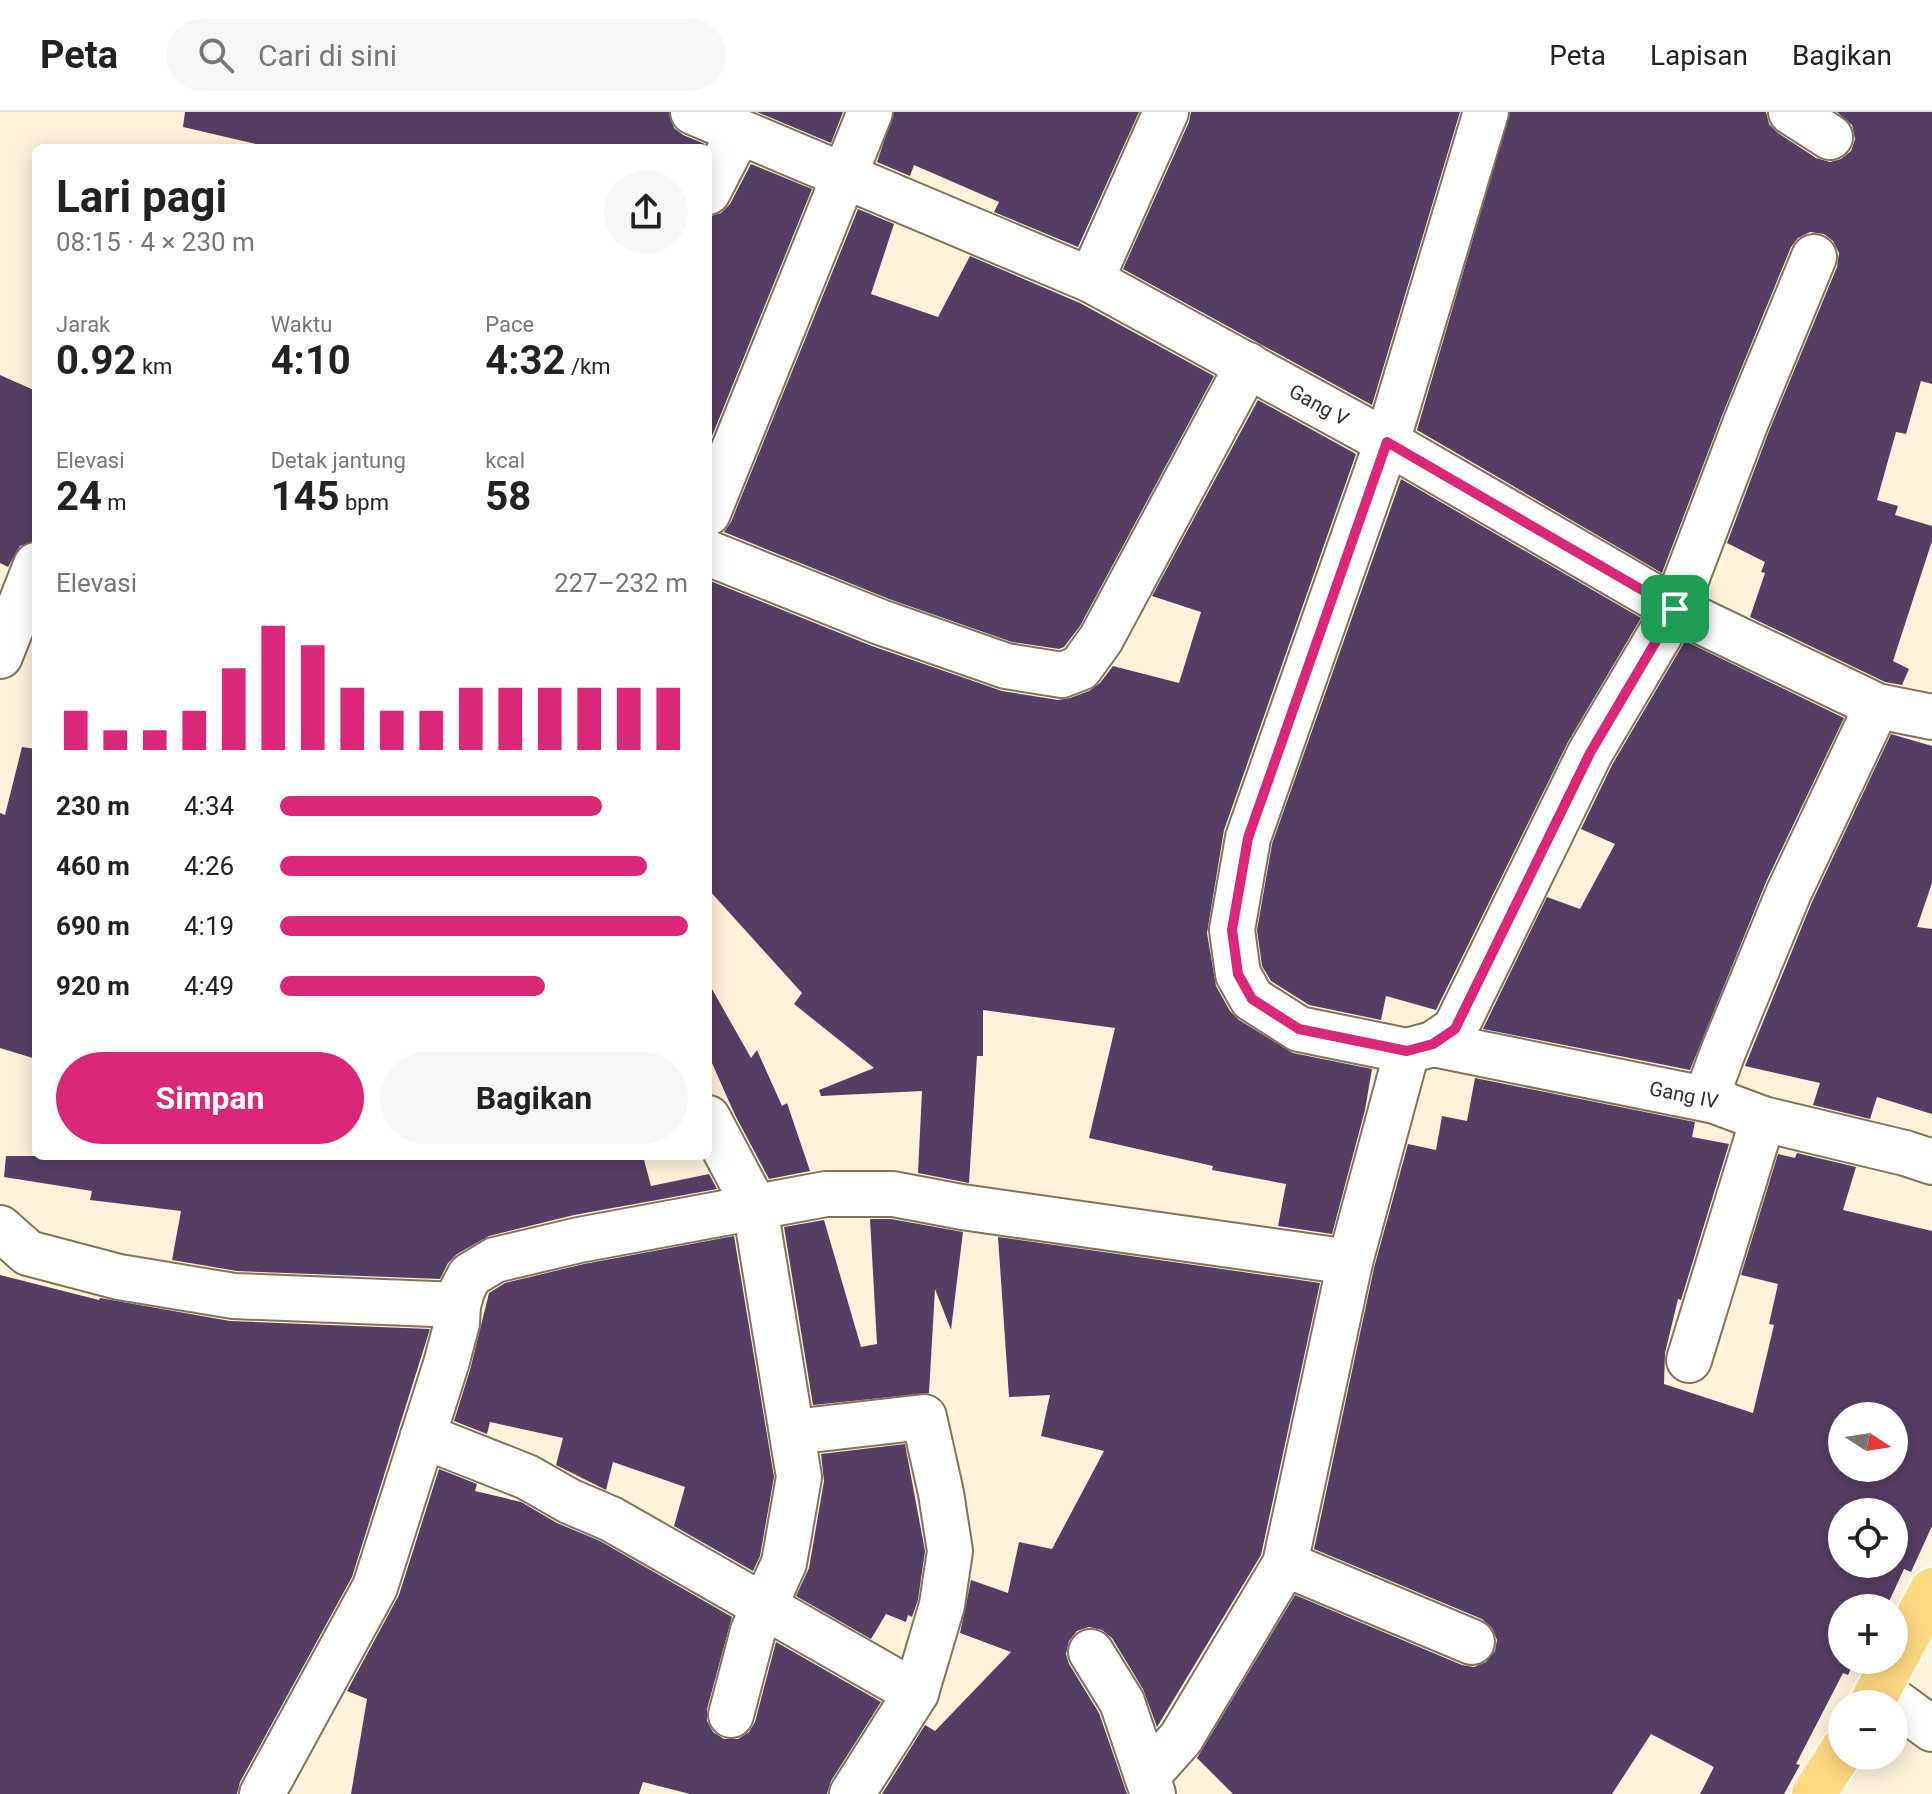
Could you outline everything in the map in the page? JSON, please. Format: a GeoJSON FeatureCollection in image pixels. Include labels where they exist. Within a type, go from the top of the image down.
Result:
{"type":"FeatureCollection","features":[{"type":"Feature","properties":{"kind":"main road"},"geometry":{"type":"LineString","coordinates":[[1879,1690],[1932,1590]]}},
{"type":"Feature","properties":{"kind":"main road"},"geometry":{"type":"LineString","coordinates":[[1814,1794],[1829,1770]]}},
{"type":"Feature","properties":{"kind":"street","name":"Gang V"},"geometry":{"type":"LineString","coordinates":[[693,112],[1009,248],[1091,280],[1387,442],[1675,609],[1877,706],[1932,717]]}},
{"type":"Feature","properties":{"kind":"street"},"geometry":{"type":"LineString","coordinates":[[712,503],[870,112]]}},
{"type":"Feature","properties":{"kind":"street"},"geometry":{"type":"LineString","coordinates":[[1091,280],[1166,112]]}},
{"type":"Feature","properties":{"kind":"street","name":"Gang IV"},"geometry":{"type":"LineString","coordinates":[[1486,112],[1387,442],[1248,838],[1232,930],[1238,974],[1252,999],[1299,1029],[1715,1101],[1763,1119],[1932,1162]]}},
{"type":"Feature","properties":{"kind":"street"},"geometry":{"type":"LineString","coordinates":[[1791,112],[1830,137]]}},
{"type":"Feature","properties":{"kind":"street"},"geometry":{"type":"LineString","coordinates":[[712,184],[739,132]]}},
{"type":"Feature","properties":{"kind":"street"},"geometry":{"type":"LineString","coordinates":[[1151,1784],[1285,1564],[1350,1262],[1420,1048],[1455,1029],[1590,753],[1675,609],[1814,257]]}},
{"type":"Feature","properties":{"kind":"street"},"geometry":{"type":"LineString","coordinates":[[712,555],[880,622],[1006,666],[1062,675],[1080,668],[1101,639],[1248,365]]}},
{"type":"Feature","properties":{"kind":"street"},"geometry":{"type":"LineString","coordinates":[[0,656],[32,575]]}},
{"type":"Feature","properties":{"kind":"street"},"geometry":{"type":"LineString","coordinates":[[1715,1101],[1712,1082],[1723,1052],[1789,892],[1877,706]]}},
{"type":"Feature","properties":{"kind":"street"},"geometry":{"type":"LineString","coordinates":[[1689,1360],[1763,1119]]}},
{"type":"Feature","properties":{"kind":"street"},"geometry":{"type":"LineString","coordinates":[[712,1126],[755,1207],[799,1477],[784,1563],[753,1631],[731,1715]]}},
{"type":"Feature","properties":{"kind":"street"},"geometry":{"type":"LineString","coordinates":[[262,1794],[375,1587],[453,1336],[463,1288],[470,1275],[495,1260],[579,1240],[826,1194],[880,1194],[1350,1262]]}},
{"type":"Feature","properties":{"kind":"street"},"geometry":{"type":"LineString","coordinates":[[0,1228],[28,1253],[119,1277],[234,1296],[458,1305]]}},
{"type":"Feature","properties":{"kind":"street"},"geometry":{"type":"LineString","coordinates":[[793,1432],[924,1417],[941,1493],[950,1551],[942,1605],[916,1693],[852,1794]]}},
{"type":"Feature","properties":{"kind":"street"},"geometry":{"type":"LineString","coordinates":[[423,1436],[527,1477],[569,1501],[611,1519],[916,1693]]}},
{"type":"Feature","properties":{"kind":"street"},"geometry":{"type":"LineString","coordinates":[[1285,1564],[1472,1642]]}},
{"type":"Feature","properties":{"kind":"street"},"geometry":{"type":"LineString","coordinates":[[1091,1652],[1122,1702],[1151,1784]]}},
{"type":"Feature","properties":{"kind":"street"},"geometry":{"type":"LineString","coordinates":[[1908,1716],[1932,1729]]}},
{"type":"Feature","properties":{"kind":"building"},"geometry":{"type":"Polygon","coordinates":[[[185,112],[669,112],[674,128],[705,144],[256,144],[183,127],[185,112]]]}},
{"type":"Feature","properties":{"kind":"building"},"geometry":{"type":"Polygon","coordinates":[[[757,112],[843,112],[831,143],[757,112]]]}},
{"type":"Feature","properties":{"kind":"building"},"geometry":{"type":"Polygon","coordinates":[[[894,112],[1139,112],[1078,247],[994,212],[999,202],[914,165],[910,176],[877,162],[894,112]]]}},
{"type":"Feature","properties":{"kind":"building"},"geometry":{"type":"Polygon","coordinates":[[[1191,112],[1460,112],[1372,405],[1123,269],[1191,112]]]}},
{"type":"Feature","properties":{"kind":"building"},"geometry":{"type":"Polygon","coordinates":[[[1510,112],[1766,112],[1769,124],[1778,133],[1816,158],[1830,162],[1841,159],[1851,151],[1855,139],[1852,125],[1837,112],[1932,112],[1932,384],[1921,381],[1906,434],[1896,432],[1877,500],[1898,506],[1895,515],[1932,526],[1932,541],[1893,661],[1909,669],[1902,685],[1885,682],[1750,617],[1765,573],[1761,572],[1765,562],[1727,543],[1769,431],[1837,267],[1839,253],[1833,241],[1824,234],[1810,232],[1798,238],[1791,247],[1662,573],[1417,430],[1510,112]]]}},
{"type":"Feature","properties":{"kind":"building"},"geometry":{"type":"Polygon","coordinates":[[[751,164],[812,189],[712,436],[712,216],[721,213],[730,204],[751,164]]]}},
{"type":"Feature","properties":{"kind":"building"},"geometry":{"type":"Polygon","coordinates":[[[858,209],[894,224],[871,294],[938,317],[970,256],[1080,303],[1214,376],[1080,626],[1064,647],[1059,649],[1012,642],[889,599],[724,532],[731,522],[858,209]]]}},
{"type":"Feature","properties":{"kind":"building"},"geometry":{"type":"Polygon","coordinates":[[[0,375],[32,389],[32,542],[20,546],[8,567],[0,563],[0,375]]]}},
{"type":"Feature","properties":{"kind":"building"},"geometry":{"type":"Polygon","coordinates":[[[1258,400],[1356,454],[1224,830],[1207,933],[1216,986],[1230,1011],[1239,1020],[1293,1053],[1372,1069],[1365,1110],[1332,1234],[1278,1226],[1286,1184],[1212,1170],[1213,1166],[1089,1138],[1115,1028],[983,1010],[983,1056],[977,1056],[969,1183],[918,1173],[922,1091],[821,1096],[819,1090],[874,1068],[794,1004],[802,993],[712,893],[712,582],[872,646],[1002,691],[1058,700],[1089,691],[1113,666],[1179,683],[1201,612],[1152,596],[1258,400]]]}},
{"type":"Feature","properties":{"kind":"building"},"geometry":{"type":"Polygon","coordinates":[[[1401,479],[1641,618],[1568,742],[1436,1010],[1386,996],[1381,1020],[1309,1005],[1271,981],[1262,966],[1257,930],[1272,844],[1401,479]]]}},
{"type":"Feature","properties":{"kind":"building"},"geometry":{"type":"Polygon","coordinates":[[[1685,641],[1844,718],[1766,882],[1690,1070],[1483,1029],[1547,897],[1580,909],[1615,844],[1581,829],[1612,765],[1685,641]]]}},
{"type":"Feature","properties":{"kind":"building"},"geometry":{"type":"Polygon","coordinates":[[[1891,734],[1932,746],[1932,883],[1917,927],[1932,929],[1932,1114],[1877,1097],[1870,1119],[1813,1105],[1820,1083],[1745,1066],[1812,902],[1891,734]]]}},
{"type":"Feature","properties":{"kind":"building"},"geometry":{"type":"Polygon","coordinates":[[[22,747],[32,748],[32,1058],[0,1048],[0,813],[5,815],[22,747]]]}},
{"type":"Feature","properties":{"kind":"building"},"geometry":{"type":"Polygon","coordinates":[[[712,989],[751,1058],[757,1050],[782,1106],[787,1103],[810,1171],[769,1179],[712,1063],[712,989]]]}},
{"type":"Feature","properties":{"kind":"building"},"geometry":{"type":"Polygon","coordinates":[[[1475,1078],[1695,1122],[1692,1137],[1729,1144],[1681,1300],[1678,1299],[1665,1353],[1664,1384],[1753,1413],[1774,1325],[1769,1324],[1778,1284],[1741,1275],[1778,1154],[1795,1158],[1797,1153],[1856,1167],[1843,1210],[1932,1231],[1932,1526],[1911,1572],[1908,1571],[1908,1498],[1828,1498],[1828,1578],[1900,1578],[1892,1594],[1828,1594],[1828,1674],[1842,1674],[1834,1690],[1828,1690],[1828,1702],[1784,1794],[1700,1794],[1714,1767],[1651,1734],[1612,1794],[1233,1794],[1197,1758],[1295,1595],[1462,1665],[1474,1667],[1486,1662],[1495,1651],[1497,1640],[1492,1628],[1482,1619],[1314,1549],[1374,1268],[1408,1144],[1436,1150],[1442,1116],[1467,1121],[1475,1078]]]}},
{"type":"Feature","properties":{"kind":"building"},"geometry":{"type":"Polygon","coordinates":[[[6,1156],[32,1156],[32,1160],[644,1160],[651,1186],[709,1174],[717,1189],[574,1215],[489,1236],[457,1254],[440,1279],[237,1271],[172,1260],[181,1211],[90,1200],[92,1191],[4,1177],[6,1156]]]}},
{"type":"Feature","properties":{"kind":"building"},"geometry":{"type":"Polygon","coordinates":[[[870,1219],[891,1219],[963,1232],[951,1330],[935,1289],[929,1393],[813,1405],[784,1227],[824,1220],[861,1347],[877,1344],[870,1219]]]}},
{"type":"Feature","properties":{"kind":"building"},"geometry":{"type":"Polygon","coordinates":[[[734,1236],[774,1477],[760,1556],[753,1571],[674,1526],[685,1487],[613,1462],[606,1490],[556,1465],[563,1438],[490,1422],[487,1434],[454,1421],[489,1293],[505,1283],[584,1264],[734,1236]]]}},
{"type":"Feature","properties":{"kind":"building"},"geometry":{"type":"Polygon","coordinates":[[[998,1237],[1320,1283],[1261,1555],[1157,1727],[1143,1689],[1112,1638],[1102,1630],[1089,1627],[1077,1631],[1069,1641],[1066,1654],[1069,1664],[1099,1713],[1127,1794],[882,1794],[925,1725],[935,1731],[1011,1652],[960,1633],[971,1580],[1008,1593],[1019,1542],[1052,1549],[1104,1451],[1041,1436],[1050,1395],[1009,1397],[998,1237]]]}},
{"type":"Feature","properties":{"kind":"building"},"geometry":{"type":"Polygon","coordinates":[[[0,1275],[99,1300],[230,1321],[430,1329],[352,1577],[240,1782],[237,1794],[0,1794],[0,1275]]]}},
{"type":"Feature","properties":{"kind":"building"},"geometry":{"type":"Polygon","coordinates":[[[905,1444],[925,1551],[918,1600],[912,1617],[908,1615],[906,1622],[886,1614],[871,1639],[796,1596],[809,1568],[824,1481],[821,1454],[905,1444]]]}},
{"type":"Feature","properties":{"kind":"building"},"geometry":{"type":"Polygon","coordinates":[[[439,1469],[477,1484],[475,1491],[521,1502],[557,1523],[600,1541],[732,1617],[707,1709],[707,1721],[713,1732],[724,1739],[738,1739],[749,1732],[755,1722],[776,1642],[881,1702],[831,1781],[827,1794],[690,1794],[643,1782],[639,1794],[351,1794],[367,1699],[347,1691],[399,1595],[439,1469]]]}},
{"type":"Feature","properties":{"kind":"route"},"geometry":{"type":"LineString","coordinates":[[1387,442],[1675,609],[1590,753],[1455,1029],[1433,1044],[1407,1051],[1299,1029],[1252,999],[1238,974],[1232,930],[1248,838],[1387,442]]}}]}
